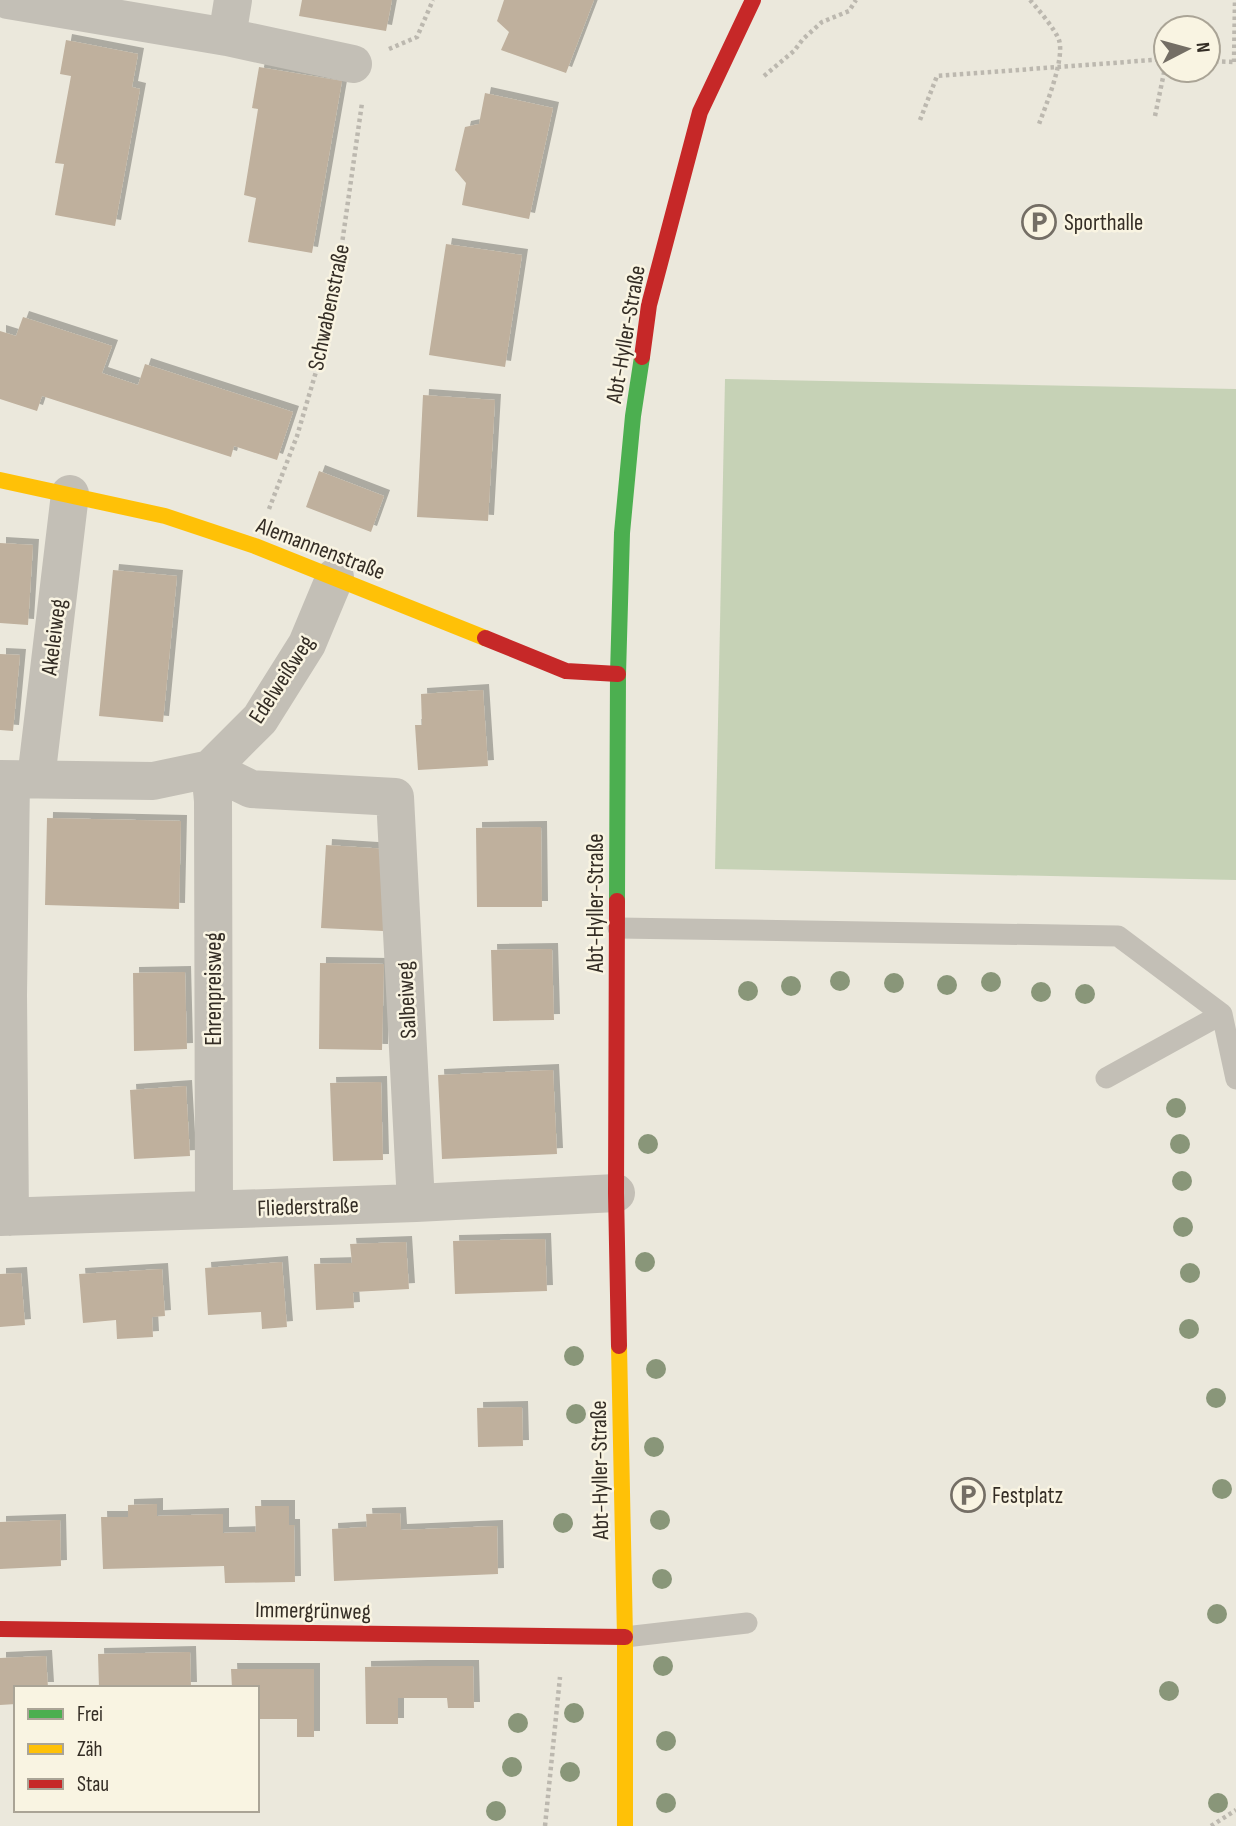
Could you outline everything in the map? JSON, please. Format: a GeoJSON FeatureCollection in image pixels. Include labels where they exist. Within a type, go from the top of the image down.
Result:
{"type":"FeatureCollection","features":[{"type":"Feature","properties":{"kind":"street"},"geometry":{"type":"LineString","coordinates":[[8,0],[227,37],[353,64]]}},
{"type":"Feature","properties":{"kind":"street"},"geometry":{"type":"LineString","coordinates":[[227,37],[233,0]]}},
{"type":"Feature","properties":{"kind":"street","name":"Abt-Hyller-Straße"},"geometry":{"type":"LineString","coordinates":[[625,1826],[625,1637],[616,1193],[618,674],[622,533],[649,305],[700,112],[753,0]]}},
{"type":"Feature","properties":{"kind":"street","name":"Alemannenstraße"},"geometry":{"type":"LineString","coordinates":[[0,481],[165,516],[255,546],[566,671],[618,674]]}},
{"type":"Feature","properties":{"kind":"street","name":"Akeleiweg"},"geometry":{"type":"LineString","coordinates":[[5,1217],[15,779],[70,494]]}},
{"type":"Feature","properties":{"kind":"street","name":"Edelweißweg"},"geometry":{"type":"LineString","coordinates":[[210,769],[260,719],[307,644],[335,577]]}},
{"type":"Feature","properties":{"kind":"street"},"geometry":{"type":"LineString","coordinates":[[15,779],[153,781],[210,769]]}},
{"type":"Feature","properties":{"kind":"street","name":"Salbeiweg"},"geometry":{"type":"LineString","coordinates":[[210,769],[251,789],[395,797],[416,1203]]}},
{"type":"Feature","properties":{"kind":"street","name":"Ehrenpreisweg"},"geometry":{"type":"LineString","coordinates":[[210,769],[213,801],[214,1209]]}},
{"type":"Feature","properties":{"kind":"street","name":"Fliederstraße"},"geometry":{"type":"LineString","coordinates":[[5,1217],[416,1203],[616,1193]]}},
{"type":"Feature","properties":{"kind":"street","name":"Immergrünweg"},"geometry":{"type":"LineString","coordinates":[[0,1629],[625,1637]]}},
{"type":"Feature","properties":{"kind":"lane"},"geometry":{"type":"LineString","coordinates":[[618,928],[1118,936],[1222,1014],[1236,1079]]}},
{"type":"Feature","properties":{"kind":"lane"},"geometry":{"type":"LineString","coordinates":[[1106,1078],[1222,1014]]}},
{"type":"Feature","properties":{"kind":"lane"},"geometry":{"type":"LineString","coordinates":[[625,1637],[747,1623]]}},
{"type":"Feature","properties":{"kind":"path"},"geometry":{"type":"LineString","coordinates":[[353,64],[417,37],[433,0]]}},
{"type":"Feature","properties":{"kind":"path"},"geometry":{"type":"LineString","coordinates":[[803,39],[822,22],[849,11],[856,0]]}},
{"type":"Feature","properties":{"kind":"path"},"geometry":{"type":"LineString","coordinates":[[1030,0],[1059,41],[1058,67],[1039,124]]}},
{"type":"Feature","properties":{"kind":"path"},"geometry":{"type":"LineString","coordinates":[[1235,0],[1235,62]]}},
{"type":"Feature","properties":{"kind":"path"},"geometry":{"type":"LineString","coordinates":[[920,120],[937,76],[1152,62]]}},
{"type":"Feature","properties":{"kind":"path","name":"Schwabenstraße"},"geometry":{"type":"LineString","coordinates":[[255,546],[297,436],[331,321],[365,83],[353,64]]}},
{"type":"Feature","properties":{"kind":"path"},"geometry":{"type":"LineString","coordinates":[[1155,116],[1161,84]]}},
{"type":"Feature","properties":{"kind":"path"},"geometry":{"type":"LineString","coordinates":[[545,1826],[560,1677],[574,1636]]}},
{"type":"Feature","properties":{"kind":"path"},"geometry":{"type":"LineString","coordinates":[[1211,1826],[1236,1810]]}},
{"type":"Feature","properties":{"kind":"green space"},"geometry":{"type":"Polygon","coordinates":[[[725,379],[1236,389],[1236,880],[715,869],[725,379]]]}},
{"type":"Feature","properties":{"kind":"building"},"geometry":{"type":"Polygon","coordinates":[[[302,0],[392,0],[386,31],[299,16],[302,0]]]}},
{"type":"Feature","properties":{"kind":"building"},"geometry":{"type":"Polygon","coordinates":[[[504,0],[594,0],[566,73],[501,50],[509,32],[497,21],[504,0]]]}},
{"type":"Feature","properties":{"kind":"building"},"geometry":{"type":"Polygon","coordinates":[[[66,40],[138,54],[132,87],[140,89],[115,226],[55,215],[64,164],[55,163],[71,76],[60,74],[66,40]]]}},
{"type":"Feature","properties":{"kind":"building"},"geometry":{"type":"Polygon","coordinates":[[[259,67],[342,81],[312,253],[248,242],[256,198],[244,195],[258,109],[252,108],[259,67]]]}},
{"type":"Feature","properties":{"kind":"building"},"geometry":{"type":"Polygon","coordinates":[[[485,93],[553,108],[529,219],[462,205],[466,183],[455,170],[465,127],[479,124],[485,93]]]}},
{"type":"Feature","properties":{"kind":"building"},"geometry":{"type":"Polygon","coordinates":[[[446,244],[522,255],[505,367],[429,355],[446,244]]]}},
{"type":"Feature","properties":{"kind":"building"},"geometry":{"type":"Polygon","coordinates":[[[23,317],[112,346],[102,373],[138,385],[145,364],[293,412],[277,460],[234,446],[231,457],[42,396],[37,411],[0,399],[0,331],[16,336],[23,317]]]}},
{"type":"Feature","properties":{"kind":"building"},"geometry":{"type":"Polygon","coordinates":[[[423,395],[495,400],[488,521],[417,517],[423,395]]]}},
{"type":"Feature","properties":{"kind":"building"},"geometry":{"type":"Polygon","coordinates":[[[319,471],[384,496],[371,532],[306,507],[319,471]]]}},
{"type":"Feature","properties":{"kind":"building"},"geometry":{"type":"Polygon","coordinates":[[[0,543],[33,545],[28,625],[0,623],[0,543]]]}},
{"type":"Feature","properties":{"kind":"building"},"geometry":{"type":"Polygon","coordinates":[[[113,570],[177,576],[163,722],[99,716],[113,570]]]}},
{"type":"Feature","properties":{"kind":"building"},"geometry":{"type":"Polygon","coordinates":[[[0,654],[20,655],[13,731],[0,730],[0,654]]]}},
{"type":"Feature","properties":{"kind":"building"},"geometry":{"type":"Polygon","coordinates":[[[483,690],[488,766],[418,770],[415,725],[422,725],[421,694],[483,690]]]}},
{"type":"Feature","properties":{"kind":"building"},"geometry":{"type":"Polygon","coordinates":[[[47,818],[181,821],[179,909],[45,905],[47,818]]]}},
{"type":"Feature","properties":{"kind":"building"},"geometry":{"type":"Polygon","coordinates":[[[541,827],[542,907],[477,907],[476,828],[541,827]]]}},
{"type":"Feature","properties":{"kind":"building"},"geometry":{"type":"Polygon","coordinates":[[[326,845],[387,849],[383,931],[321,928],[326,845]]]}},
{"type":"Feature","properties":{"kind":"building"},"geometry":{"type":"Polygon","coordinates":[[[552,949],[554,1020],[493,1021],[491,950],[552,949]]]}},
{"type":"Feature","properties":{"kind":"building"},"geometry":{"type":"Polygon","coordinates":[[[320,963],[384,964],[382,1050],[319,1049],[320,963]]]}},
{"type":"Feature","properties":{"kind":"building"},"geometry":{"type":"Polygon","coordinates":[[[185,972],[187,1049],[134,1051],[133,973],[185,972]]]}},
{"type":"Feature","properties":{"kind":"building"},"geometry":{"type":"Polygon","coordinates":[[[553,1070],[557,1154],[442,1159],[438,1075],[553,1070]]]}},
{"type":"Feature","properties":{"kind":"building"},"geometry":{"type":"Polygon","coordinates":[[[381,1082],[383,1160],[333,1161],[330,1083],[381,1082]]]}},
{"type":"Feature","properties":{"kind":"building"},"geometry":{"type":"Polygon","coordinates":[[[186,1086],[190,1156],[134,1159],[130,1090],[186,1086]]]}},
{"type":"Feature","properties":{"kind":"building"},"geometry":{"type":"Polygon","coordinates":[[[545,1239],[547,1291],[455,1294],[453,1241],[545,1239]]]}},
{"type":"Feature","properties":{"kind":"building"},"geometry":{"type":"Polygon","coordinates":[[[406,1242],[409,1289],[353,1292],[354,1308],[316,1310],[314,1264],[352,1263],[350,1244],[406,1242]]]}},
{"type":"Feature","properties":{"kind":"building"},"geometry":{"type":"Polygon","coordinates":[[[282,1262],[287,1327],[262,1329],[261,1312],[208,1315],[205,1268],[282,1262]]]}},
{"type":"Feature","properties":{"kind":"building"},"geometry":{"type":"Polygon","coordinates":[[[162,1269],[165,1316],[152,1317],[153,1337],[117,1339],[116,1320],[83,1323],[79,1274],[162,1269]]]}},
{"type":"Feature","properties":{"kind":"building"},"geometry":{"type":"Polygon","coordinates":[[[21,1273],[25,1325],[0,1327],[0,1274],[21,1273]]]}},
{"type":"Feature","properties":{"kind":"building"},"geometry":{"type":"Polygon","coordinates":[[[522,1407],[523,1446],[478,1447],[477,1408],[522,1407]]]}},
{"type":"Feature","properties":{"kind":"building"},"geometry":{"type":"Polygon","coordinates":[[[157,1504],[157,1516],[223,1514],[223,1533],[256,1532],[255,1506],[289,1506],[289,1525],[294,1525],[295,1582],[225,1583],[224,1566],[103,1569],[101,1517],[128,1517],[128,1505],[157,1504]]]}},
{"type":"Feature","properties":{"kind":"building"},"geometry":{"type":"Polygon","coordinates":[[[400,1513],[401,1530],[497,1526],[498,1574],[334,1581],[332,1529],[367,1527],[366,1514],[400,1513]]]}},
{"type":"Feature","properties":{"kind":"building"},"geometry":{"type":"Polygon","coordinates":[[[60,1520],[61,1566],[0,1569],[0,1522],[60,1520]]]}},
{"type":"Feature","properties":{"kind":"building"},"geometry":{"type":"Polygon","coordinates":[[[190,1652],[191,1686],[99,1686],[98,1654],[190,1652]]]}},
{"type":"Feature","properties":{"kind":"building"},"geometry":{"type":"Polygon","coordinates":[[[46,1656],[48,1686],[14,1686],[14,1704],[0,1705],[0,1658],[46,1656]]]}},
{"type":"Feature","properties":{"kind":"building"},"geometry":{"type":"Polygon","coordinates":[[[473,1666],[474,1708],[448,1708],[447,1698],[398,1698],[398,1724],[366,1724],[365,1667],[473,1666]]]}},
{"type":"Feature","properties":{"kind":"building"},"geometry":{"type":"Polygon","coordinates":[[[231,1669],[314,1669],[314,1737],[297,1737],[297,1719],[259,1719],[259,1686],[232,1686],[231,1669]]]}},
{"type":"Feature","properties":{"kind":"traffic: fast"},"geometry":{"type":"LineString","coordinates":[[617,901],[622,533],[633,416],[642,357]]}},
{"type":"Feature","properties":{"kind":"traffic: slow"},"geometry":{"type":"LineString","coordinates":[[0,480],[165,516],[255,546],[485,638]]}},
{"type":"Feature","properties":{"kind":"traffic: slow"},"geometry":{"type":"LineString","coordinates":[[619,1346],[625,1637],[625,1826]]}},
{"type":"Feature","properties":{"kind":"traffic: jam"},"geometry":{"type":"LineString","coordinates":[[642,357],[649,305],[700,112],[753,0]]}},
{"type":"Feature","properties":{"kind":"traffic: jam"},"geometry":{"type":"LineString","coordinates":[[485,638],[566,671],[618,674]]}},
{"type":"Feature","properties":{"kind":"traffic: jam"},"geometry":{"type":"LineString","coordinates":[[617,901],[616,1193],[619,1346]]}},
{"type":"Feature","properties":{"kind":"traffic: jam"},"geometry":{"type":"LineString","coordinates":[[0,1629],[625,1637]]}},
{"type":"Feature","properties":{"kind":"place","name":"Sporthalle"},"geometry":{"type":"Point","coordinates":[1039,222]}},
{"type":"Feature","properties":{"kind":"place","name":"Festplatz"},"geometry":{"type":"Point","coordinates":[968,1495]}}]}
